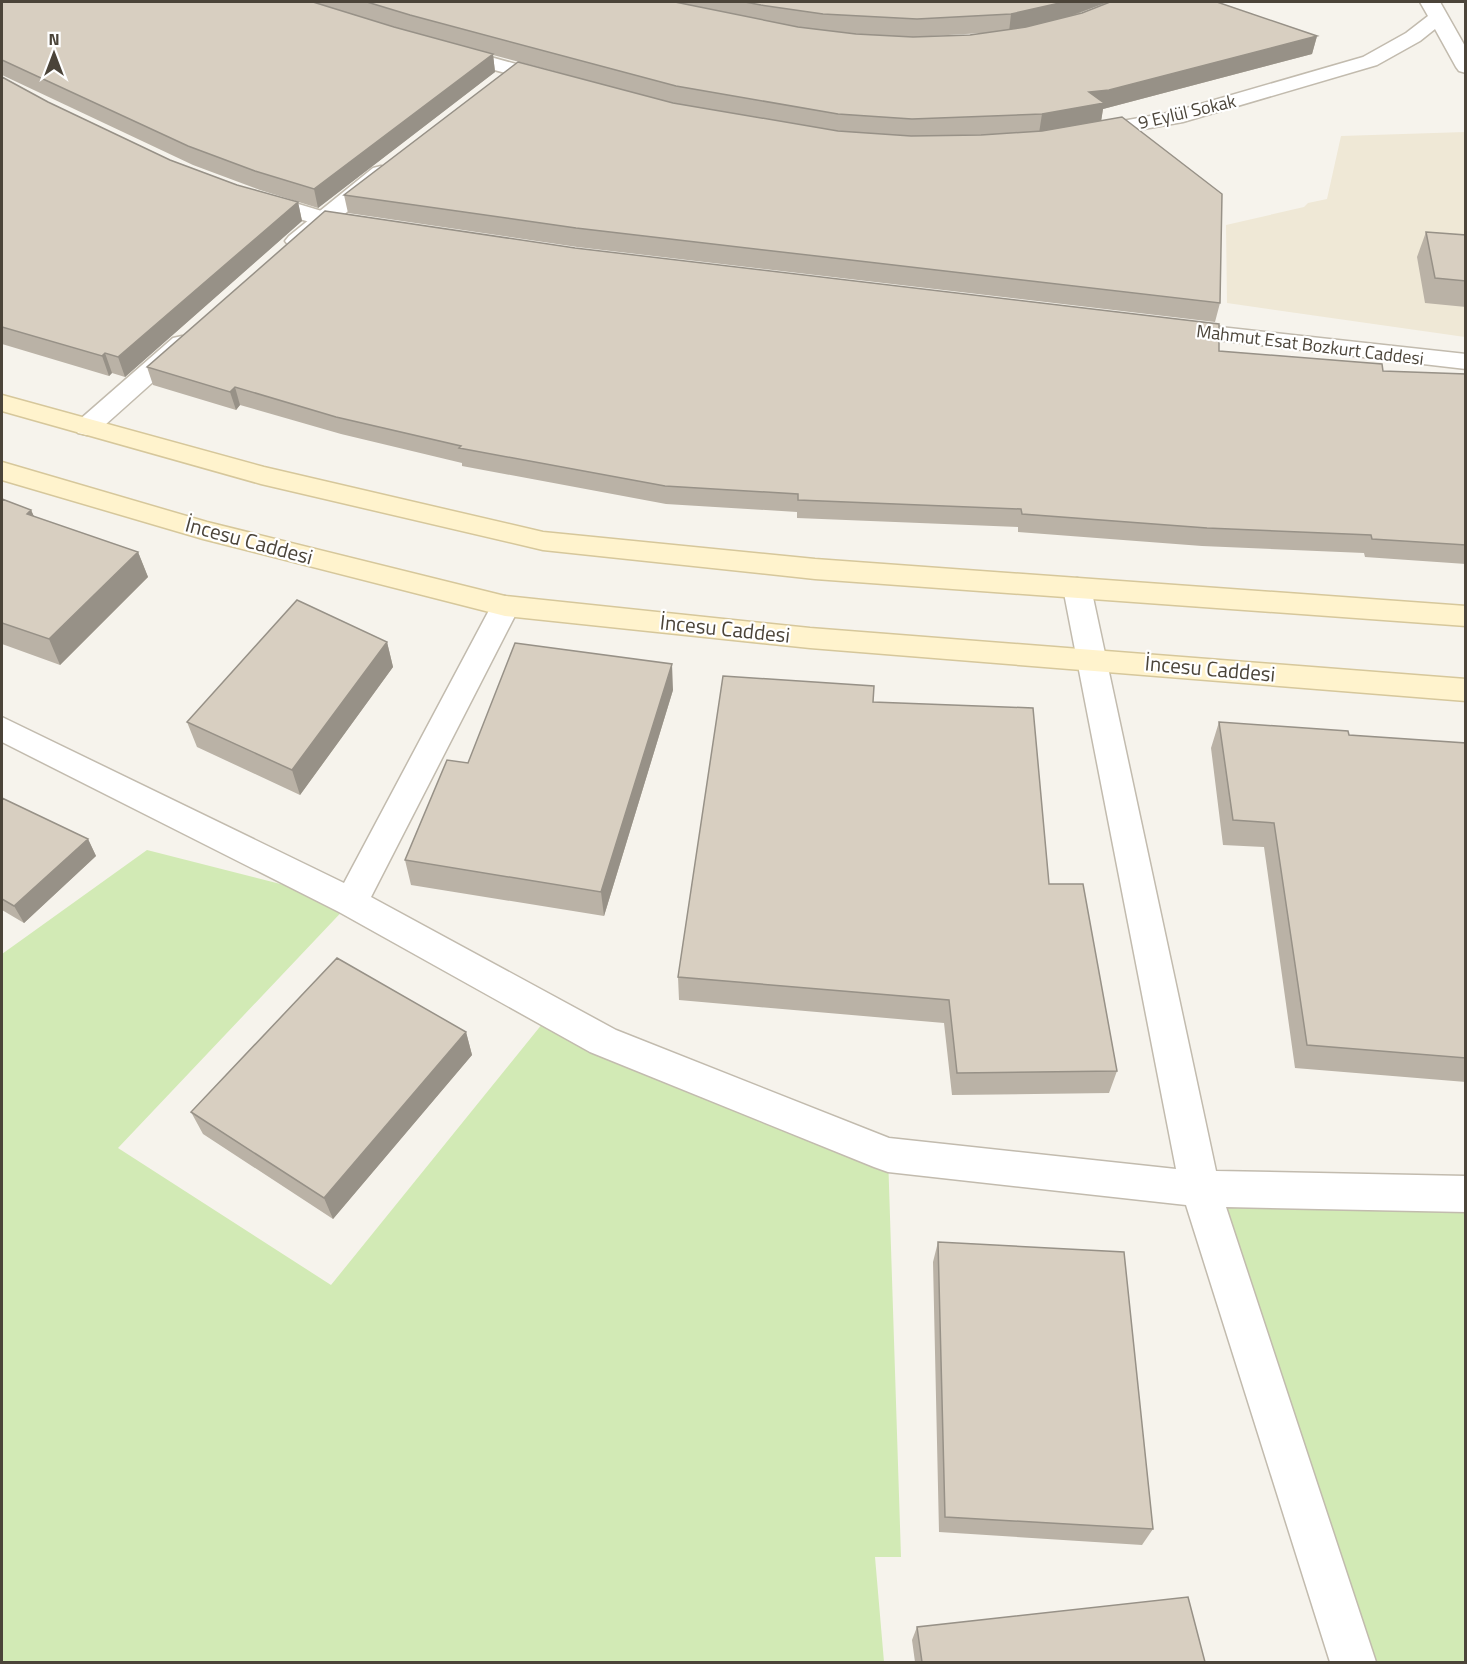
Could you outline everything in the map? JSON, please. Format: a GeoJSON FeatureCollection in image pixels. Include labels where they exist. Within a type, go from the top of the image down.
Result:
{"type":"FeatureCollection","features":[{"type":"Feature","properties":{"kind":"main road"},"geometry":{"type":"LineString","coordinates":[[2,403],[261,475],[543,541],[815,569],[1466,616]]}},
{"type":"Feature","properties":{"kind":"main road","name":"İncesu Caddesi"},"geometry":{"type":"LineString","coordinates":[[2,471],[203,530],[505,606],[810,638],[1466,690]]}},
{"type":"Feature","properties":{"kind":"street"},"geometry":{"type":"LineString","coordinates":[[1435,9],[1466,67]]}},
{"type":"Feature","properties":{"kind":"street","name":"9 Eylül Sokak"},"geometry":{"type":"LineString","coordinates":[[1073,135],[1176,118],[1370,61],[1413,37],[1435,9]]}},
{"type":"Feature","properties":{"kind":"street"},"geometry":{"type":"LineString","coordinates":[[427,45],[568,85]]}},
{"type":"Feature","properties":{"kind":"street"},"geometry":{"type":"LineString","coordinates":[[496,84],[514,70]]}},
{"type":"Feature","properties":{"kind":"street"},"geometry":{"type":"LineString","coordinates":[[280,256],[323,218],[396,162]]}},
{"type":"Feature","properties":{"kind":"street"},"geometry":{"type":"LineString","coordinates":[[229,189],[323,218],[381,226]]}},
{"type":"Feature","properties":{"kind":"street"},"geometry":{"type":"LineString","coordinates":[[87,427],[201,326]]}},
{"type":"Feature","properties":{"kind":"street","name":"Mahmut Esat Bozkurt Caddesi"},"geometry":{"type":"LineString","coordinates":[[1154,327],[1466,363]]}},
{"type":"Feature","properties":{"kind":"street"},"geometry":{"type":"LineString","coordinates":[[1077,588],[1200,1189],[1353,1662]]}},
{"type":"Feature","properties":{"kind":"street"},"geometry":{"type":"LineString","coordinates":[[351,902],[505,606]]}},
{"type":"Feature","properties":{"kind":"street"},"geometry":{"type":"LineString","coordinates":[[2,729],[351,902],[603,1041],[888,1155],[1200,1189],[1466,1194]]}},
{"type":"Feature","properties":{"kind":"shaded area"},"geometry":{"type":"Polygon","coordinates":[[[1465,132],[1465,337],[1227,303],[1226,225],[1304,207],[1308,203],[1327,199],[1341,136],[1465,132]]]}},
{"type":"Feature","properties":{"kind":"green space"},"geometry":{"type":"Polygon","coordinates":[[[147,850],[351,902],[118,1148],[331,1285],[551,1013],[888,1155],[901,1557],[875,1557],[884,1662],[2,1662],[2,954],[147,850]]]}},
{"type":"Feature","properties":{"kind":"green space"},"geometry":{"type":"Polygon","coordinates":[[[1200,1189],[1465,1194],[1465,1662],[1353,1662],[1200,1189]]]}},
{"type":"Feature","properties":{"kind":"building"},"geometry":{"type":"Polygon","coordinates":[[[2,2],[313,2],[493,54],[314,189],[255,171],[188,146],[2,60],[2,2]]]}},
{"type":"Feature","properties":{"kind":"building"},"geometry":{"type":"Polygon","coordinates":[[[367,2],[675,2],[798,27],[856,34],[913,37],[970,35],[1026,27],[1082,13],[1110,2],[1217,2],[1317,36],[1109,90],[1089,92],[1104,103],[1042,114],[912,119],[838,114],[676,86],[367,2]]]}},
{"type":"Feature","properties":{"kind":"building"},"geometry":{"type":"Polygon","coordinates":[[[745,2],[1064,2],[1011,14],[917,19],[823,14],[745,2]]]}},
{"type":"Feature","properties":{"kind":"building"},"geometry":{"type":"Polygon","coordinates":[[[518,62],[673,103],[838,131],[911,136],[981,135],[1042,131],[1122,117],[1222,194],[1220,303],[576,228],[344,195],[518,62]]]}},
{"type":"Feature","properties":{"kind":"building"},"geometry":{"type":"Polygon","coordinates":[[[2,77],[48,102],[170,160],[237,185],[298,202],[118,357],[105,353],[102,356],[2,327],[2,77]]]}},
{"type":"Feature","properties":{"kind":"building"},"geometry":{"type":"Polygon","coordinates":[[[325,211],[575,248],[1219,324],[1219,351],[1382,364],[1383,371],[1466,374],[1466,545],[1372,539],[1371,535],[1207,528],[1022,514],[1021,509],[798,500],[798,494],[665,486],[459,448],[461,446],[336,417],[235,387],[230,392],[147,367],[325,211]]]}},
{"type":"Feature","properties":{"kind":"building"},"geometry":{"type":"Polygon","coordinates":[[[1426,232],[1466,235],[1466,281],[1435,278],[1426,232]]]}},
{"type":"Feature","properties":{"kind":"building"},"geometry":{"type":"Polygon","coordinates":[[[2,499],[31,510],[27,514],[138,552],[49,639],[2,623],[2,499]]]}},
{"type":"Feature","properties":{"kind":"building"},"geometry":{"type":"Polygon","coordinates":[[[297,600],[387,642],[292,770],[187,722],[297,600]]]}},
{"type":"Feature","properties":{"kind":"building"},"geometry":{"type":"Polygon","coordinates":[[[515,643],[672,664],[601,892],[405,860],[447,760],[468,763],[515,643]]]}},
{"type":"Feature","properties":{"kind":"building"},"geometry":{"type":"Polygon","coordinates":[[[723,676],[874,686],[873,702],[1033,708],[1049,884],[1083,884],[1117,1071],[957,1073],[949,1000],[678,977],[723,676]]]}},
{"type":"Feature","properties":{"kind":"building"},"geometry":{"type":"Polygon","coordinates":[[[1219,722],[1348,731],[1349,735],[1466,743],[1466,1058],[1307,1045],[1274,823],[1233,820],[1219,722]]]}},
{"type":"Feature","properties":{"kind":"building"},"geometry":{"type":"Polygon","coordinates":[[[2,798],[88,839],[14,906],[2,899],[2,798]]]}},
{"type":"Feature","properties":{"kind":"building"},"geometry":{"type":"Polygon","coordinates":[[[337,958],[466,1032],[324,1198],[191,1112],[337,958]]]}},
{"type":"Feature","properties":{"kind":"building"},"geometry":{"type":"Polygon","coordinates":[[[938,1242],[1124,1252],[1153,1529],[945,1517],[938,1242]]]}},
{"type":"Feature","properties":{"kind":"building"},"geometry":{"type":"Polygon","coordinates":[[[1188,1597],[1205,1662],[922,1662],[917,1627],[1188,1597]]]}}]}
